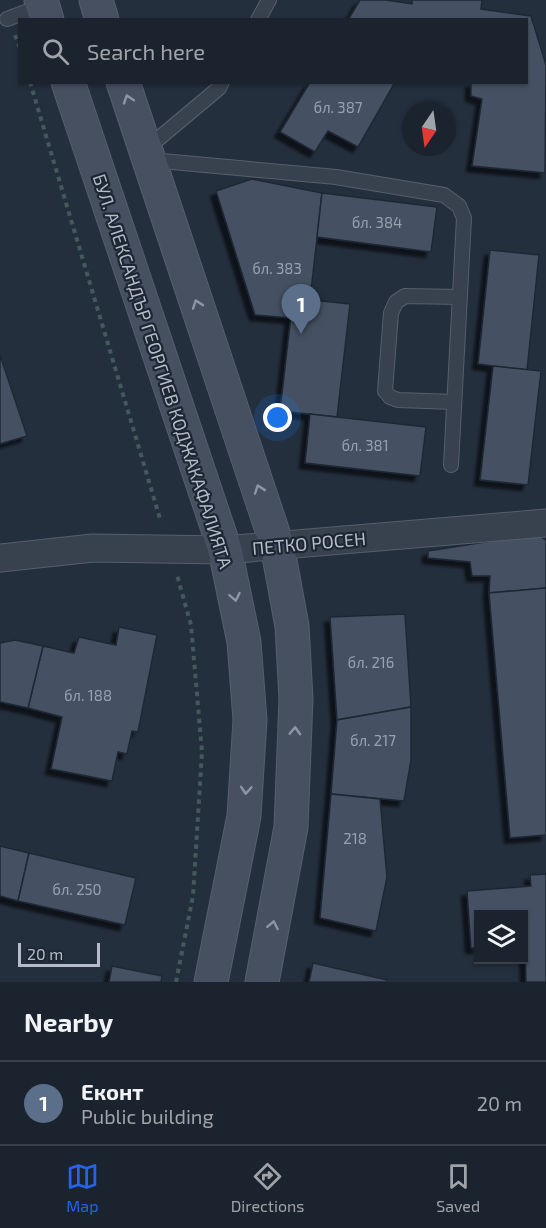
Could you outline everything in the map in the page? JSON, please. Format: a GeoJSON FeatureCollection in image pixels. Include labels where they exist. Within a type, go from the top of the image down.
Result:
{"type":"FeatureCollection","features":[{"type":"Feature","properties":{"kind":"main road"},"geometry":{"type":"LineString","coordinates":[[96,0],[101,18]]}},
{"type":"Feature","properties":{"kind":"main road","name":"БУЛ. АЛЕКСАНДЪР ГЕОРГИЕВ КОДЖАКАФАЛИЯТА"},"geometry":{"type":"LineString","coordinates":[[69,84],[225,550],[244,642],[250,720],[244,816],[211,982]]}},
{"type":"Feature","properties":{"kind":"main road"},"geometry":{"type":"LineString","coordinates":[[124,84],[277,545],[292,626],[296,699],[291,827],[262,982]]}},
{"type":"Feature","properties":{"kind":"street","name":"ПЕТКО РОСЕН"},"geometry":{"type":"LineString","coordinates":[[0,558],[93,548],[225,550],[546,523]]}},
{"type":"Feature","properties":{"kind":"lane"},"geometry":{"type":"LineString","coordinates":[[259,18],[268,0]]}},
{"type":"Feature","properties":{"kind":"lane"},"geometry":{"type":"LineString","coordinates":[[7,19],[43,8]]}},
{"type":"Feature","properties":{"kind":"lane"},"geometry":{"type":"LineString","coordinates":[[147,155],[221,84]]}},
{"type":"Feature","properties":{"kind":"lane"},"geometry":{"type":"LineString","coordinates":[[147,155],[336,177],[444,195],[459,206],[464,218],[451,465]]}},
{"type":"Feature","properties":{"kind":"lane"},"geometry":{"type":"LineString","coordinates":[[454,402],[398,400],[390,397],[385,391],[391,313],[396,302],[405,296],[459,297]]}},
{"type":"Feature","properties":{"kind":"building"},"geometry":{"type":"Polygon","coordinates":[[[360,0],[386,0],[412,4],[412,0],[482,0],[481,9],[531,16],[546,65],[545,173],[472,166],[482,99],[471,96],[471,84],[528,84],[528,18],[349,18],[360,0]]]}},
{"type":"Feature","properties":{"kind":"building"},"geometry":{"type":"Polygon","coordinates":[[[309,84],[394,84],[358,147],[328,131],[315,152],[280,132],[309,84]]]}},
{"type":"Feature","properties":{"kind":"building"},"geometry":{"type":"Polygon","coordinates":[[[252,179],[322,193],[310,300],[293,298],[291,318],[255,315],[216,191],[252,179]]]}},
{"type":"Feature","properties":{"kind":"building"},"geometry":{"type":"Polygon","coordinates":[[[322,193],[437,207],[431,252],[317,237],[322,193]]]}},
{"type":"Feature","properties":{"kind":"building"},"geometry":{"type":"Polygon","coordinates":[[[490,250],[539,255],[527,370],[478,364],[490,250]]]}},
{"type":"Feature","properties":{"kind":"building"},"geometry":{"type":"Polygon","coordinates":[[[293,298],[350,304],[337,417],[280,411],[293,298]]]}},
{"type":"Feature","properties":{"kind":"building"},"geometry":{"type":"Polygon","coordinates":[[[0,355],[27,436],[0,444],[0,355]]]}},
{"type":"Feature","properties":{"kind":"building"},"geometry":{"type":"Polygon","coordinates":[[[493,366],[541,371],[528,485],[480,480],[493,366]]]}},
{"type":"Feature","properties":{"kind":"building"},"geometry":{"type":"Polygon","coordinates":[[[310,414],[426,427],[420,476],[305,463],[310,414]]]}},
{"type":"Feature","properties":{"kind":"building"},"geometry":{"type":"Polygon","coordinates":[[[536,534],[546,540],[546,588],[489,593],[490,576],[472,576],[470,562],[428,558],[428,551],[536,534]]]}},
{"type":"Feature","properties":{"kind":"building"},"geometry":{"type":"Polygon","coordinates":[[[546,588],[546,835],[510,838],[489,593],[546,588]]]}},
{"type":"Feature","properties":{"kind":"building"},"geometry":{"type":"Polygon","coordinates":[[[405,614],[411,707],[337,720],[330,617],[405,614]]]}},
{"type":"Feature","properties":{"kind":"building"},"geometry":{"type":"Polygon","coordinates":[[[119,627],[157,635],[138,732],[132,731],[127,754],[118,752],[112,781],[51,769],[62,717],[28,708],[43,646],[74,653],[79,637],[116,645],[119,627]]]}},
{"type":"Feature","properties":{"kind":"building"},"geometry":{"type":"Polygon","coordinates":[[[15,640],[43,646],[28,708],[0,702],[0,643],[15,640]]]}},
{"type":"Feature","properties":{"kind":"building"},"geometry":{"type":"Polygon","coordinates":[[[411,707],[411,760],[404,801],[331,794],[337,720],[411,707]]]}},
{"type":"Feature","properties":{"kind":"building"},"geometry":{"type":"Polygon","coordinates":[[[331,794],[380,799],[387,877],[376,931],[320,918],[331,794]]]}},
{"type":"Feature","properties":{"kind":"building"},"geometry":{"type":"Polygon","coordinates":[[[0,846],[29,853],[18,901],[0,896],[0,846]]]}},
{"type":"Feature","properties":{"kind":"building"},"geometry":{"type":"Polygon","coordinates":[[[29,853],[136,878],[125,925],[18,901],[29,853]]]}},
{"type":"Feature","properties":{"kind":"building"},"geometry":{"type":"Polygon","coordinates":[[[546,874],[546,982],[526,982],[528,910],[474,910],[474,948],[471,948],[467,891],[531,886],[530,875],[546,874]]]}},
{"type":"Feature","properties":{"kind":"building"},"geometry":{"type":"Polygon","coordinates":[[[313,963],[387,980],[386,982],[309,982],[313,963]]]}},
{"type":"Feature","properties":{"kind":"building"},"geometry":{"type":"Polygon","coordinates":[[[112,966],[162,976],[161,982],[109,982],[112,966]]]}},
{"type":"Feature","properties":{"kind":"place","name":"Еконт"},"geometry":{"type":"Point","coordinates":[301,334]}}]}
